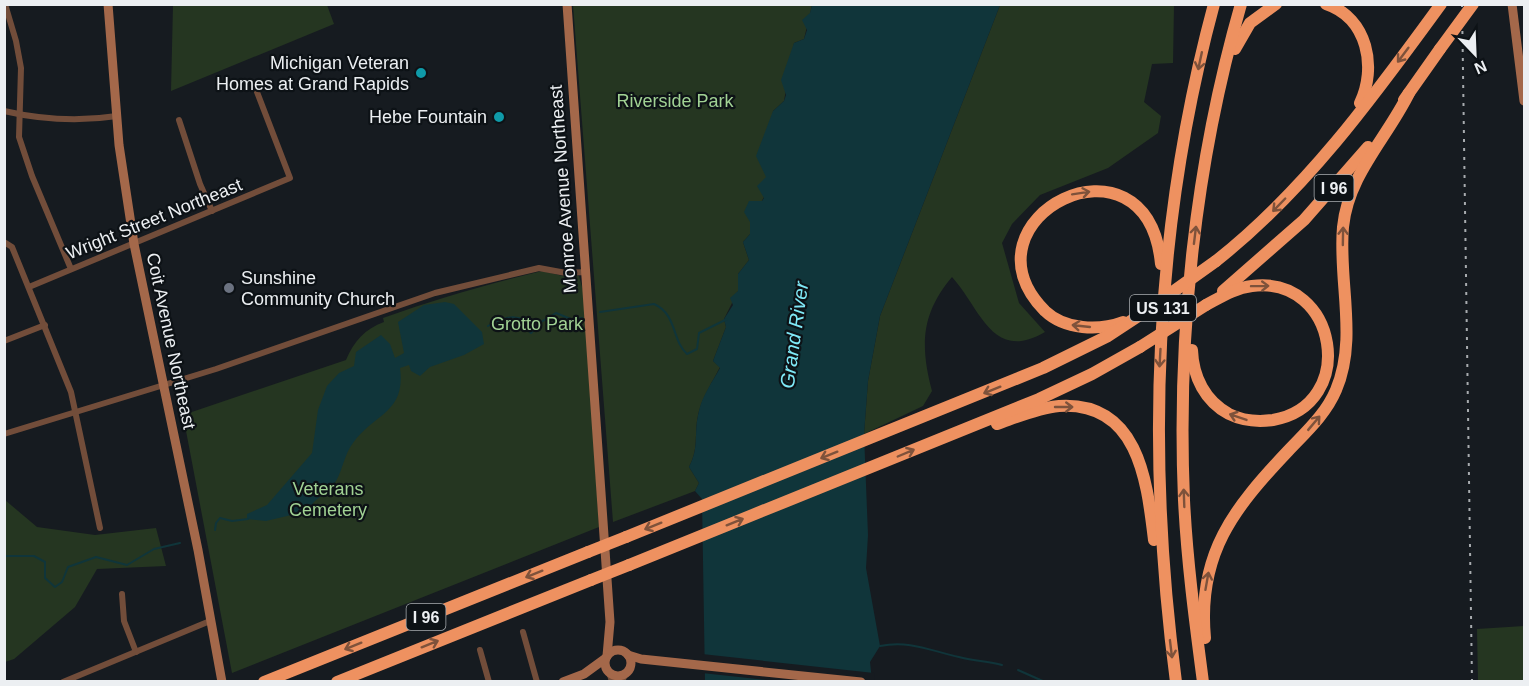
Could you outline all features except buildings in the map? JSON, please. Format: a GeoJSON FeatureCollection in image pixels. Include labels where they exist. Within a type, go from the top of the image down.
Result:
{"type":"FeatureCollection","features":[{"type":"Feature","properties":{"kind":"highway","name":"US 131"},"geometry":{"type":"LineString","coordinates":[[1176,681],[1167,616],[1159,500],[1158,440],[1164,287],[1178,173],[1214,4]]}},
{"type":"Feature","properties":{"kind":"highway","name":"US 131"},"geometry":{"type":"LineString","coordinates":[[1203,681],[1189,574],[1184,500],[1183,424],[1188,293],[1198,211],[1225,69],[1241,4]]}},
{"type":"Feature","properties":{"kind":"highway"},"geometry":{"type":"LineString","coordinates":[[1225,69],[1250,24],[1261,13],[1276,4]]}},
{"type":"Feature","properties":{"kind":"highway"},"geometry":{"type":"LineString","coordinates":[[1326,4],[1343,14],[1354,25],[1368,53],[1368,86],[1343,133]]}},
{"type":"Feature","properties":{"kind":"highway","name":"I 96"},"geometry":{"type":"LineString","coordinates":[[337,681],[1057,391],[1140,347],[1206,305],[1304,220],[1334,188],[1409,93],[1473,4]]}},
{"type":"Feature","properties":{"kind":"highway","name":"I 96"},"geometry":{"type":"LineString","coordinates":[[264,681],[884,433],[1043,368],[1108,336],[1216,261],[1271,213],[1343,133],[1440,6]]}},
{"type":"Feature","properties":{"kind":"highway"},"geometry":{"type":"LineString","coordinates":[[1208,681],[1204,607],[1210,565],[1219,540],[1244,498],[1313,425],[1336,389],[1346,351],[1343,244],[1347,207],[1364,165],[1396,120],[1409,93]]}},
{"type":"Feature","properties":{"kind":"highway"},"geometry":{"type":"LineString","coordinates":[[1142,314],[1116,325],[1096,327],[1069,325],[1047,312],[1026,284],[1022,260],[1025,238],[1035,220],[1049,204],[1067,195],[1086,191],[1117,195],[1146,218],[1156,237],[1164,287]]}},
{"type":"Feature","properties":{"kind":"highway"},"geometry":{"type":"LineString","coordinates":[[1188,293],[1194,369],[1200,385],[1214,404],[1236,417],[1262,421],[1292,414],[1312,398],[1325,376],[1329,349],[1323,327],[1306,303],[1287,290],[1259,285],[1239,288],[1206,305]]}},
{"type":"Feature","properties":{"kind":"highway"},"geometry":{"type":"LineString","coordinates":[[927,444],[1059,406],[1094,412],[1114,424],[1127,437],[1142,465],[1167,616]]}},
{"type":"Feature","properties":{"kind":"main road","name":"Coit Avenue Northeast"},"geometry":{"type":"LineString","coordinates":[[108,4],[117,116],[134,244],[222,681]]}},
{"type":"Feature","properties":{"kind":"main road","name":"Monroe Avenue Northeast"},"geometry":{"type":"LineString","coordinates":[[567,4],[610,622],[606,657]]}},
{"type":"Feature","properties":{"kind":"main road"},"geometry":{"type":"LineString","coordinates":[[1512,4],[1524,101]]}},
{"type":"Feature","properties":{"kind":"main road","name":"Monroe Avenue Northeast"},"geometry":{"type":"LineString","coordinates":[[610,622],[626,653]]}},
{"type":"Feature","properties":{"kind":"main road"},"geometry":{"type":"LineString","coordinates":[[563,681],[584,674],[613,651],[658,660],[861,681]]}},
{"type":"Feature","properties":{"kind":"main road"},"geometry":{"type":"LineString","coordinates":[[626,653],[631,663],[626,675]]}},
{"type":"Feature","properties":{"kind":"main road"},"geometry":{"type":"LineString","coordinates":[[606,657],[610,676]]}},
{"type":"Feature","properties":{"kind":"main road"},"geometry":{"type":"LineString","coordinates":[[584,674],[618,677],[658,660]]}},
{"type":"Feature","properties":{"kind":"street"},"geometry":{"type":"LineString","coordinates":[[5,4],[21,68],[19,137],[32,176],[71,269]]}},
{"type":"Feature","properties":{"kind":"street","name":"Wright Street Northeast"},"geometry":{"type":"LineString","coordinates":[[29,287],[290,178],[257,92]]}},
{"type":"Feature","properties":{"kind":"street"},"geometry":{"type":"LineString","coordinates":[[4,111],[71,121],[117,116]]}},
{"type":"Feature","properties":{"kind":"street"},"geometry":{"type":"LineString","coordinates":[[179,120],[212,211]]}},
{"type":"Feature","properties":{"kind":"street"},"geometry":{"type":"LineString","coordinates":[[4,242],[12,247],[71,392],[100,528]]}},
{"type":"Feature","properties":{"kind":"street"},"geometry":{"type":"LineString","coordinates":[[4,434],[216,369],[460,286],[539,268],[566,273],[586,272]]}},
{"type":"Feature","properties":{"kind":"street"},"geometry":{"type":"LineString","coordinates":[[4,341],[45,325]]}},
{"type":"Feature","properties":{"kind":"street"},"geometry":{"type":"LineString","coordinates":[[122,594],[124,621],[136,652]]}},
{"type":"Feature","properties":{"kind":"street"},"geometry":{"type":"LineString","coordinates":[[63,681],[210,621]]}},
{"type":"Feature","properties":{"kind":"street"},"geometry":{"type":"LineString","coordinates":[[523,632],[537,681]]}},
{"type":"Feature","properties":{"kind":"street"},"geometry":{"type":"LineString","coordinates":[[480,650],[489,681]]}},
{"type":"Feature","properties":{"kind":"green space"},"geometry":{"type":"Polygon","coordinates":[[[173,5],[327,5],[334,24],[171,91],[173,5]]]}},
{"type":"Feature","properties":{"kind":"green space","name":"Riverside Park"},"geometry":{"type":"Polygon","coordinates":[[[573,5],[812,5],[804,39],[794,43],[784,101],[773,111],[764,197],[750,222],[750,234],[743,242],[749,260],[738,274],[738,291],[724,319],[726,327],[713,361],[720,367],[699,411],[694,453],[689,467],[699,483],[695,491],[613,522],[573,5]]]}},
{"type":"Feature","properties":{"kind":"green space"},"geometry":{"type":"Polygon","coordinates":[[[1000,5],[1174,5],[1173,63],[1152,64],[1144,102],[1161,116],[1158,133],[1108,168],[1040,195],[1012,224],[1002,243],[1019,303],[1045,332],[1027,340],[1012,341],[1000,337],[980,317],[952,277],[934,304],[926,331],[926,359],[932,391],[923,406],[864,434],[868,381],[880,316],[1000,5]]]}},
{"type":"Feature","properties":{"kind":"green space","name":"Veterans Cemetery"},"geometry":{"type":"Polygon","coordinates":[[[542,271],[563,276],[579,276],[585,297],[599,527],[232,673],[183,415],[346,360],[361,336],[384,322],[383,318],[462,292],[542,271]]]}},
{"type":"Feature","properties":{"kind":"green space"},"geometry":{"type":"Polygon","coordinates":[[[5,500],[37,527],[95,535],[156,528],[166,566],[97,569],[75,607],[14,659],[5,662],[5,500]]]}},
{"type":"Feature","properties":{"kind":"green space"},"geometry":{"type":"Polygon","coordinates":[[[1524,626],[1524,681],[1478,681],[1477,629],[1524,626]]]}},
{"type":"Feature","properties":{"kind":"water","name":"Grand River"},"geometry":{"type":"Polygon","coordinates":[[[812,5],[1000,5],[880,316],[868,381],[864,434],[868,535],[866,568],[880,646],[870,662],[872,681],[705,681],[702,499],[695,491],[699,483],[689,467],[694,453],[700,405],[720,368],[713,361],[726,327],[724,319],[733,305],[730,298],[738,291],[738,274],[749,260],[743,242],[750,234],[750,222],[744,212],[749,201],[762,201],[764,198],[757,186],[766,177],[756,156],[773,111],[784,101],[786,95],[781,80],[794,43],[804,39],[807,30],[802,20],[810,13],[812,5]]]}},
{"type":"Feature","properties":{"kind":"water"},"geometry":{"type":"Polygon","coordinates":[[[445,302],[454,304],[482,332],[484,344],[464,355],[430,367],[420,376],[411,371],[409,365],[400,368],[401,383],[394,404],[353,443],[336,481],[308,511],[266,521],[247,519],[247,514],[267,505],[312,453],[318,410],[327,386],[339,373],[354,366],[356,352],[381,335],[390,344],[395,358],[404,353],[398,322],[424,305],[445,302]]]}},
{"type":"Feature","properties":{"kind":"pier"},"geometry":{"type":"Polygon","coordinates":[[[702,654],[874,673],[875,682],[775,681],[702,673],[702,654]]]}},
{"type":"Feature","properties":{"kind":"waterway"},"geometry":{"type":"LineString","coordinates":[[600,312],[654,304],[667,314],[682,349],[687,354],[697,349],[699,333],[727,319]]}},
{"type":"Feature","properties":{"kind":"waterway"},"geometry":{"type":"LineString","coordinates":[[488,326],[502,319],[515,317],[524,320],[531,333],[541,322],[556,313],[573,320],[582,318]]}},
{"type":"Feature","properties":{"kind":"waterway"},"geometry":{"type":"LineString","coordinates":[[215,530],[220,518],[232,521],[248,519]]}},
{"type":"Feature","properties":{"kind":"waterway"},"geometry":{"type":"LineString","coordinates":[[4,556],[34,556],[45,562],[45,578],[55,587],[62,582],[68,567],[96,557],[127,565],[154,549],[180,543]]}},
{"type":"Feature","properties":{"kind":"waterway"},"geometry":{"type":"LineString","coordinates":[[880,646],[911,645],[1002,665]]}},
{"type":"Feature","properties":{"kind":"waterway"},"geometry":{"type":"LineString","coordinates":[[1018,670],[1045,682]]}},
{"type":"Feature","properties":{"kind":"railway"},"geometry":{"type":"LineString","coordinates":[[1462,4],[1472,682]]}},
{"type":"Feature","properties":{"kind":"place","name":"Michigan Veteran Homes at Grand Rapids"},"geometry":{"type":"Point","coordinates":[421,73]}},
{"type":"Feature","properties":{"kind":"place","name":"Hebe Fountain"},"geometry":{"type":"Point","coordinates":[499,117]}},
{"type":"Feature","properties":{"kind":"place","name":"Sunshine Community Church"},"geometry":{"type":"Point","coordinates":[229,288]}},
{"type":"Feature","properties":{"kind":"park label","name":"Grotto Park"},"geometry":{"type":"Point","coordinates":[537,324]}}]}
